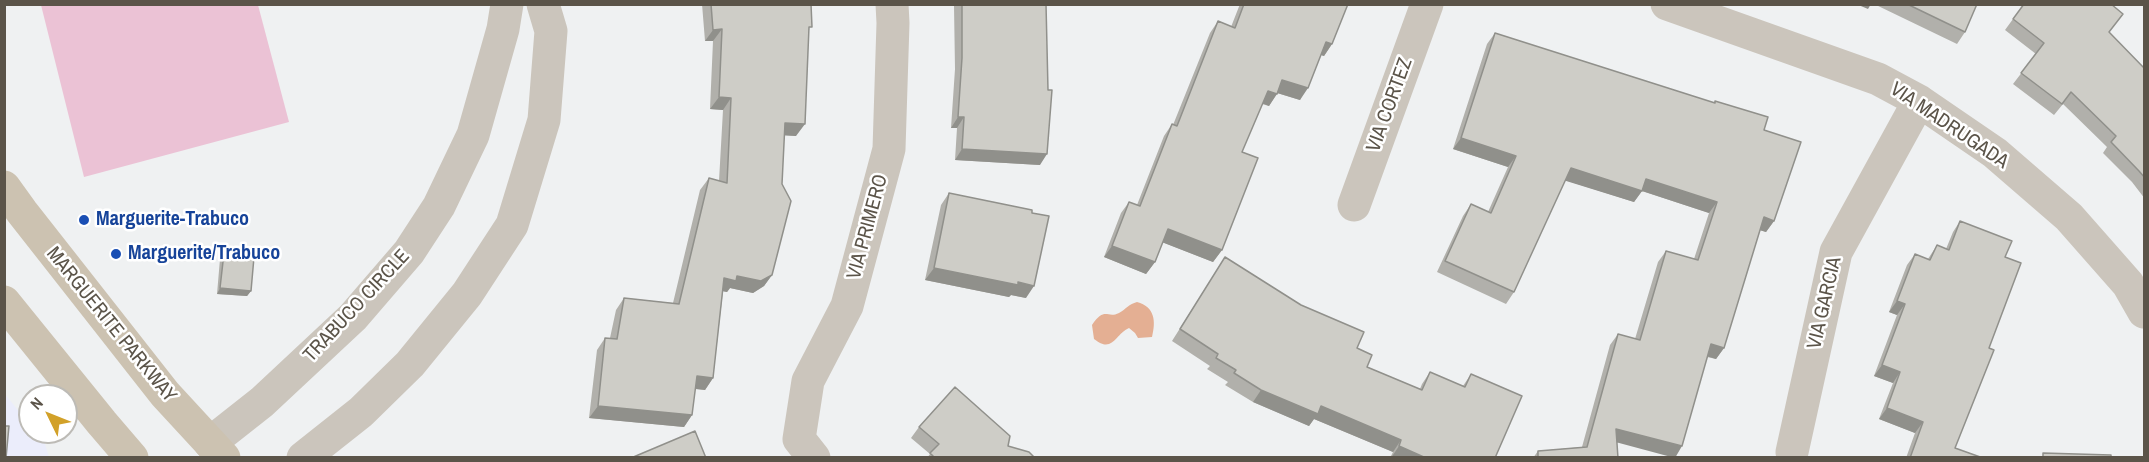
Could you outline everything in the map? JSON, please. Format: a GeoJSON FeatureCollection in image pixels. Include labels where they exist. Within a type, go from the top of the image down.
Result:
{"type":"FeatureCollection","features":[{"type":"Feature","properties":{"kind":"main road","name":"MARGUERITE PARKWAY"},"geometry":{"type":"LineString","coordinates":[[4,187],[209,452]]}},
{"type":"Feature","properties":{"kind":"main road"},"geometry":{"type":"LineString","coordinates":[[4,302],[132,458]]}},
{"type":"Feature","properties":{"kind":"street","name":"TRABUCO CIRCLE"},"geometry":{"type":"LineString","coordinates":[[209,452],[352,317],[409,252],[439,206],[473,135],[503,29],[507,4]]}},
{"type":"Feature","properties":{"kind":"street"},"geometry":{"type":"LineString","coordinates":[[303,458],[361,412],[410,364],[467,294],[512,225],[544,120],[551,31],[543,4]]}},
{"type":"Feature","properties":{"kind":"street","name":"VIA PRIMERO"},"geometry":{"type":"LineString","coordinates":[[807,448],[808,381],[847,306],[889,148],[892,4]]}},
{"type":"Feature","properties":{"kind":"street","name":"VIA CORTEZ"},"geometry":{"type":"LineString","coordinates":[[1354,205],[1427,4]]}},
{"type":"Feature","properties":{"kind":"street","name":"VIA MADRUGADA"},"geometry":{"type":"LineString","coordinates":[[1667,4],[1878,79],[1919,101],[1995,153],[2069,217],[2128,284],[2145,312]]}},
{"type":"Feature","properties":{"kind":"street","name":"VIA GARCIA"},"geometry":{"type":"LineString","coordinates":[[1792,452],[1836,252],[1919,101]]}},
{"type":"Feature","properties":{"kind":"shaded area"},"geometry":{"type":"Polygon","coordinates":[[[41,5],[258,5],[289,122],[84,177],[41,5]]]}},
{"type":"Feature","properties":{"kind":"shaded area"},"geometry":{"type":"Polygon","coordinates":[[[1137,302],[1148,307],[1153,315],[1152,337],[1138,338],[1129,328],[1110,344],[1100,343],[1094,339],[1092,325],[1096,319],[1103,314],[1119,313],[1137,302]]]}},
{"type":"Feature","properties":{"kind":"shaded area"},"geometry":{"type":"Polygon","coordinates":[[[4,393],[18,410],[18,444],[45,444],[49,457],[5,457],[4,393]]]}},
{"type":"Feature","properties":{"kind":"building"},"geometry":{"type":"Polygon","coordinates":[[[711,4],[811,4],[812,27],[809,27],[805,124],[785,123],[782,184],[791,201],[772,275],[761,281],[737,276],[736,281],[724,278],[713,378],[697,376],[692,415],[598,406],[605,338],[617,339],[624,298],[679,304],[709,178],[727,183],[731,98],[719,97],[722,29],[713,30],[711,4]]]}},
{"type":"Feature","properties":{"kind":"building"},"geometry":{"type":"Polygon","coordinates":[[[962,4],[1046,4],[1048,90],[1052,90],[1047,154],[962,149],[964,117],[958,117],[962,58],[962,4]]]}},
{"type":"Feature","properties":{"kind":"building"},"geometry":{"type":"Polygon","coordinates":[[[1244,4],[1348,4],[1332,44],[1326,42],[1308,88],[1282,80],[1277,94],[1268,91],[1242,152],[1258,158],[1222,250],[1168,229],[1155,262],[1112,246],[1129,202],[1140,206],[1172,124],[1177,126],[1218,21],[1235,28],[1244,4]]]}},
{"type":"Feature","properties":{"kind":"building"},"geometry":{"type":"Polygon","coordinates":[[[1907,4],[1977,4],[1965,32],[1907,4]]]}},
{"type":"Feature","properties":{"kind":"building"},"geometry":{"type":"Polygon","coordinates":[[[2024,4],[2111,4],[2123,14],[2109,32],[2145,69],[2145,178],[2111,142],[2116,136],[2071,92],[2062,104],[2021,73],[2044,43],[2013,19],[2024,4]]]}},
{"type":"Feature","properties":{"kind":"building"},"geometry":{"type":"Polygon","coordinates":[[[1495,33],[1715,103],[1715,101],[1768,117],[1764,130],[1801,142],[1774,221],[1764,217],[1724,348],[1711,344],[1682,446],[1616,429],[1618,458],[1538,458],[1538,451],[1587,447],[1618,334],[1640,340],[1666,251],[1698,260],[1717,202],[1646,179],[1642,191],[1571,168],[1514,292],[1445,261],[1471,204],[1491,213],[1516,156],[1461,138],[1495,33]]]}},
{"type":"Feature","properties":{"kind":"building"},"geometry":{"type":"Polygon","coordinates":[[[949,193],[1032,210],[1032,213],[1049,216],[1034,286],[1018,282],[1018,285],[934,268],[949,193]]]}},
{"type":"Feature","properties":{"kind":"building"},"geometry":{"type":"Polygon","coordinates":[[[1960,221],[2012,241],[2005,257],[2021,263],[1989,348],[1994,350],[1955,448],[1983,458],[1910,458],[1923,422],[1887,408],[1900,372],[1882,365],[1905,304],[1897,301],[1915,254],[1930,260],[1937,245],[1949,250],[1960,221]]]}},
{"type":"Feature","properties":{"kind":"building"},"geometry":{"type":"Polygon","coordinates":[[[224,253],[254,257],[251,291],[220,288],[224,253]]]}},
{"type":"Feature","properties":{"kind":"building"},"geometry":{"type":"Polygon","coordinates":[[[1225,257],[1301,305],[1364,332],[1357,348],[1372,355],[1367,367],[1422,390],[1430,372],[1465,387],[1471,374],[1522,396],[1495,458],[1426,458],[1399,446],[1401,440],[1321,406],[1318,414],[1261,390],[1234,373],[1236,370],[1216,358],[1218,354],[1180,329],[1225,257]]]}},
{"type":"Feature","properties":{"kind":"building"},"geometry":{"type":"Polygon","coordinates":[[[955,387],[1010,436],[1008,446],[1029,452],[1035,458],[935,458],[930,453],[939,444],[919,427],[955,387]]]}},
{"type":"Feature","properties":{"kind":"building"},"geometry":{"type":"Polygon","coordinates":[[[4,426],[9,426],[6,458],[4,458],[4,426]]]}},
{"type":"Feature","properties":{"kind":"building"},"geometry":{"type":"Polygon","coordinates":[[[695,431],[706,458],[631,458],[695,431]]]}},
{"type":"Feature","properties":{"kind":"building"},"geometry":{"type":"Polygon","coordinates":[[[2043,453],[2111,455],[2111,458],[2043,458],[2043,453]]]}},
{"type":"Feature","properties":{"kind":"place","name":"Marguerite-Trabuco"},"geometry":{"type":"Point","coordinates":[84,220]}},
{"type":"Feature","properties":{"kind":"place","name":"Marguerite/Trabuco"},"geometry":{"type":"Point","coordinates":[116,254]}}]}
